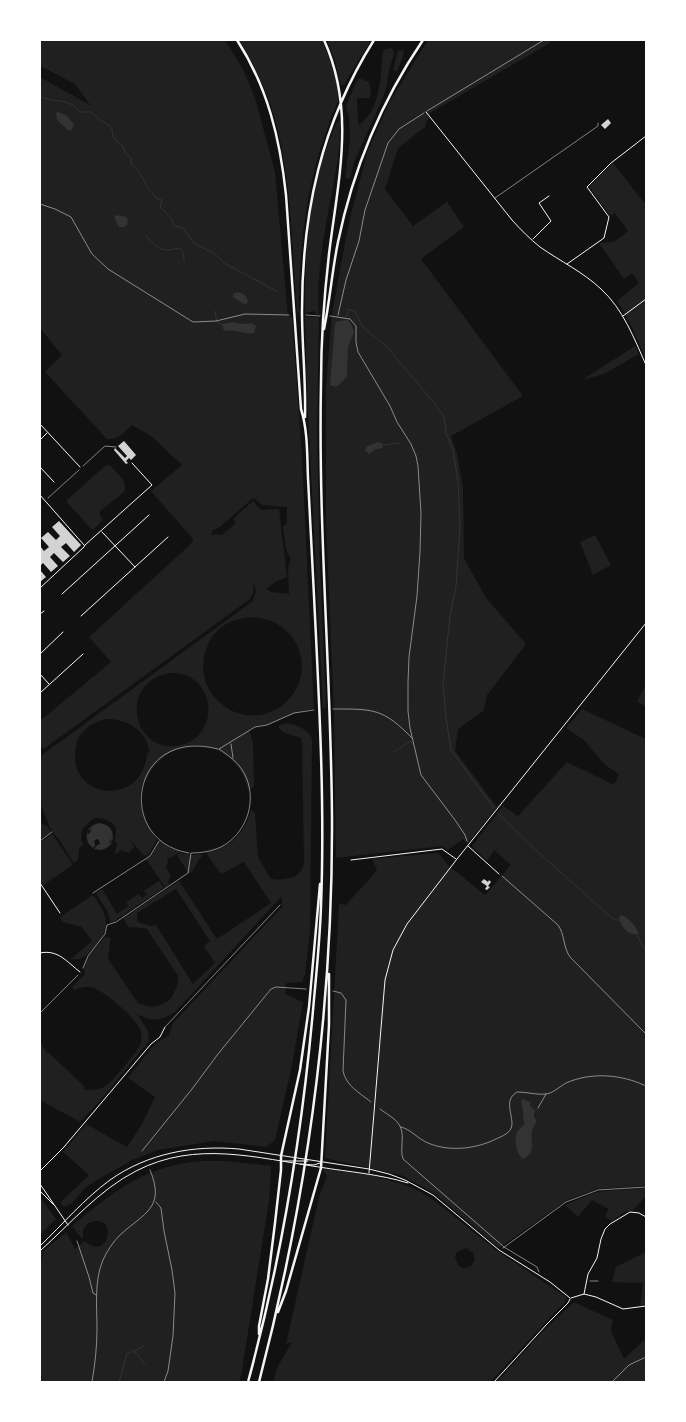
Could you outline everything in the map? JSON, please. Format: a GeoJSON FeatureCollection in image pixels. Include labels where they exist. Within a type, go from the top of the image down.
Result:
{"type":"FeatureCollection","features":[{"type":"Feature","properties":{"kind":"highway"},"geometry":{"type":"LineString","coordinates":[[237,40],[254,71],[266,99],[275,126],[282,161],[287,204],[301,410],[304,419]]}},
{"type":"Feature","properties":{"kind":"highway"},"geometry":{"type":"LineString","coordinates":[[275,1320],[286,1291],[321,1168],[329,1025],[332,818],[321,466],[321,381],[326,276],[343,134],[340,90],[332,60],[324,40]]}},
{"type":"Feature","properties":{"kind":"highway"},"geometry":{"type":"LineString","coordinates":[[248,1382],[260,1338],[287,1210],[311,1040],[320,940],[323,817],[321,730],[304,419],[302,311],[306,234],[310,203],[322,152],[349,84],[374,40]]}},
{"type":"Feature","properties":{"kind":"highway"},"geometry":{"type":"LineString","coordinates":[[323,333],[340,235],[356,173],[383,106],[422,40]]}},
{"type":"Feature","properties":{"kind":"highway"},"geometry":{"type":"LineString","coordinates":[[260,1338],[259,1326],[276,1223],[282,1156],[300,1070],[309,1007],[322,868]]}},
{"type":"Feature","properties":{"kind":"highway"},"geometry":{"type":"LineString","coordinates":[[259,1382],[275,1320],[296,1220],[314,1106],[329,946]]}},
{"type":"Feature","properties":{"kind":"street"},"geometry":{"type":"LineString","coordinates":[[426,112],[512,220],[532,240],[602,289],[623,316],[646,365]]}},
{"type":"Feature","properties":{"kind":"street"},"geometry":{"type":"LineString","coordinates":[[567,264],[604,238],[608,217],[587,186],[611,163],[646,136]]}},
{"type":"Feature","properties":{"kind":"street"},"geometry":{"type":"LineString","coordinates":[[532,240],[552,221],[539,203],[549,196]]}},
{"type":"Feature","properties":{"kind":"street"},"geometry":{"type":"LineString","coordinates":[[623,316],[646,299]]}},
{"type":"Feature","properties":{"kind":"street"},"geometry":{"type":"LineString","coordinates":[[40,424],[80,467]]}},
{"type":"Feature","properties":{"kind":"street"},"geometry":{"type":"LineString","coordinates":[[40,440],[48,433]]}},
{"type":"Feature","properties":{"kind":"street"},"geometry":{"type":"LineString","coordinates":[[40,588],[152,486],[132,462]]}},
{"type":"Feature","properties":{"kind":"street"},"geometry":{"type":"LineString","coordinates":[[40,467],[54,482]]}},
{"type":"Feature","properties":{"kind":"street"},"geometry":{"type":"LineString","coordinates":[[40,495],[85,546]]}},
{"type":"Feature","properties":{"kind":"street"},"geometry":{"type":"LineString","coordinates":[[62,594],[149,515]]}},
{"type":"Feature","properties":{"kind":"street"},"geometry":{"type":"LineString","coordinates":[[102,531],[134,567]]}},
{"type":"Feature","properties":{"kind":"street"},"geometry":{"type":"LineString","coordinates":[[80,616],[168,537]]}},
{"type":"Feature","properties":{"kind":"street"},"geometry":{"type":"LineString","coordinates":[[40,614],[44,611]]}},
{"type":"Feature","properties":{"kind":"street"},"geometry":{"type":"LineString","coordinates":[[369,1173],[385,980],[399,937],[457,859],[646,623]]}},
{"type":"Feature","properties":{"kind":"street"},"geometry":{"type":"LineString","coordinates":[[40,654],[63,632]]}},
{"type":"Feature","properties":{"kind":"street"},"geometry":{"type":"LineString","coordinates":[[40,693],[83,654]]}},
{"type":"Feature","properties":{"kind":"street"},"geometry":{"type":"LineString","coordinates":[[40,674],[50,684]]}},
{"type":"Feature","properties":{"kind":"street"},"geometry":{"type":"LineString","coordinates":[[468,846],[499,874]]}},
{"type":"Feature","properties":{"kind":"street"},"geometry":{"type":"LineString","coordinates":[[351,860],[442,849],[457,859]]}},
{"type":"Feature","properties":{"kind":"street"},"geometry":{"type":"LineString","coordinates":[[40,883],[60,913]]}},
{"type":"Feature","properties":{"kind":"street"},"geometry":{"type":"LineString","coordinates":[[40,953],[55,953],[80,972]]}},
{"type":"Feature","properties":{"kind":"street"},"geometry":{"type":"LineString","coordinates":[[40,1171],[64,1147],[151,1044],[160,1037],[165,1027]]}},
{"type":"Feature","properties":{"kind":"street"},"geometry":{"type":"LineString","coordinates":[[40,1246],[90,1197],[111,1180],[143,1162],[177,1151],[218,1147],[239,1149],[370,1170],[389,1174],[412,1184],[433,1196],[499,1250],[570,1298]]}},
{"type":"Feature","properties":{"kind":"street"},"geometry":{"type":"LineString","coordinates":[[40,1251],[100,1195],[118,1182],[138,1170],[189,1154],[218,1153],[282,1161],[321,1168],[369,1173],[412,1184]]}},
{"type":"Feature","properties":{"kind":"street"},"geometry":{"type":"LineString","coordinates":[[282,1161],[314,1161]]}},
{"type":"Feature","properties":{"kind":"street"},"geometry":{"type":"LineString","coordinates":[[298,1164],[314,1165],[321,1162]]}},
{"type":"Feature","properties":{"kind":"street"},"geometry":{"type":"LineString","coordinates":[[40,1184],[52,1200],[54,1206]]}},
{"type":"Feature","properties":{"kind":"street"},"geometry":{"type":"LineString","coordinates":[[40,1191],[68,1225]]}},
{"type":"Feature","properties":{"kind":"street"},"geometry":{"type":"LineString","coordinates":[[584,1294],[588,1274],[597,1258],[601,1239],[610,1224],[630,1212],[639,1213],[646,1217]]}},
{"type":"Feature","properties":{"kind":"street"},"geometry":{"type":"LineString","coordinates":[[494,1382],[568,1303],[570,1298],[584,1294],[596,1297],[622,1309],[646,1306]]}},
{"type":"Feature","properties":{"kind":"lane"},"geometry":{"type":"LineString","coordinates":[[426,112],[544,40]]}},
{"type":"Feature","properties":{"kind":"lane"},"geometry":{"type":"LineString","coordinates":[[494,198],[598,126],[598,123]]}},
{"type":"Feature","properties":{"kind":"lane"},"geometry":{"type":"LineString","coordinates":[[165,1027],[280,905]]}},
{"type":"Feature","properties":{"kind":"path"},"geometry":{"type":"LineString","coordinates":[[337,317],[346,280],[359,241],[365,210],[388,143],[399,129],[426,112]]}},
{"type":"Feature","properties":{"kind":"path"},"geometry":{"type":"LineString","coordinates":[[40,204],[71,217],[92,254],[108,269],[193,322],[216,321],[245,314],[292,315]]}},
{"type":"Feature","properties":{"kind":"path"},"geometry":{"type":"LineString","coordinates":[[304,315],[320,316]]}},
{"type":"Feature","properties":{"kind":"path"},"geometry":{"type":"LineString","coordinates":[[330,316],[350,319],[356,326],[358,352],[390,406],[416,456],[421,514],[420,552],[417,596],[409,657],[408,718],[421,775],[470,843]]}},
{"type":"Feature","properties":{"kind":"path"},"geometry":{"type":"LineString","coordinates":[[46,501],[105,446],[116,447]]}},
{"type":"Feature","properties":{"kind":"path"},"geometry":{"type":"LineString","coordinates":[[334,709],[364,709],[377,712],[394,721],[412,739]]}},
{"type":"Feature","properties":{"kind":"path"},"geometry":{"type":"LineString","coordinates":[[219,749],[255,727],[267,725],[294,713],[314,710]]}},
{"type":"Feature","properties":{"kind":"path"},"geometry":{"type":"LineString","coordinates":[[231,742],[233,759]]}},
{"type":"Feature","properties":{"kind":"path"},"geometry":{"type":"LineString","coordinates":[[198,745],[219,749],[233,759],[244,772],[249,784],[250,798],[249,809],[244,823],[236,836],[222,846],[207,852],[191,853],[169,846],[160,839],[150,828],[142,808],[143,786],[149,771],[159,759],[180,747],[198,745]]}},
{"type":"Feature","properties":{"kind":"path"},"geometry":{"type":"LineString","coordinates":[[40,841],[52,832]]}},
{"type":"Feature","properties":{"kind":"path"},"geometry":{"type":"LineString","coordinates":[[93,893],[150,856],[160,839]]}},
{"type":"Feature","properties":{"kind":"path"},"geometry":{"type":"LineString","coordinates":[[107,925],[116,922],[188,873],[191,853]]}},
{"type":"Feature","properties":{"kind":"path"},"geometry":{"type":"LineString","coordinates":[[499,874],[558,925],[570,956],[646,1034]]}},
{"type":"Feature","properties":{"kind":"path"},"geometry":{"type":"LineString","coordinates":[[142,1151],[271,989],[276,987],[309,989]]}},
{"type":"Feature","properties":{"kind":"path"},"geometry":{"type":"LineString","coordinates":[[332,991],[341,993],[346,1000],[344,1078],[349,1085],[372,1103]]}},
{"type":"Feature","properties":{"kind":"path"},"geometry":{"type":"LineString","coordinates":[[538,1108],[546,1094],[570,1082],[589,1076],[616,1076],[634,1080],[646,1086]]}},
{"type":"Feature","properties":{"kind":"path"},"geometry":{"type":"LineString","coordinates":[[380,1109],[393,1118],[401,1127],[429,1144],[445,1147],[470,1147],[493,1141],[511,1129],[509,1104],[514,1094],[517,1092],[531,1092],[546,1094]]}},
{"type":"Feature","properties":{"kind":"path"},"geometry":{"type":"LineString","coordinates":[[401,1127],[403,1137],[401,1152],[403,1158],[504,1247],[538,1267],[540,1276]]}},
{"type":"Feature","properties":{"kind":"path"},"geometry":{"type":"LineString","coordinates":[[92,1382],[96,1352],[97,1295],[100,1272],[108,1250],[120,1235],[146,1214],[155,1200],[156,1183],[150,1169]]}},
{"type":"Feature","properties":{"kind":"path"},"geometry":{"type":"LineString","coordinates":[[504,1247],[566,1202],[598,1190],[646,1187]]}},
{"type":"Feature","properties":{"kind":"path"},"geometry":{"type":"LineString","coordinates":[[155,1200],[162,1208],[164,1231],[175,1293],[173,1336],[168,1371],[164,1382]]}},
{"type":"Feature","properties":{"kind":"path"},"geometry":{"type":"LineString","coordinates":[[77,1241],[93,1294],[97,1295]]}},
{"type":"Feature","properties":{"kind":"path"},"geometry":{"type":"LineString","coordinates":[[587,1281],[598,1281]]}},
{"type":"Feature","properties":{"kind":"path"},"geometry":{"type":"LineString","coordinates":[[612,1382],[629,1365],[646,1357]]}},
{"type":"Feature","properties":{"kind":"shaded area"},"geometry":{"type":"Polygon","coordinates":[[[40,40],[225,40],[244,71],[255,98],[275,172],[288,316],[292,317],[302,456],[314,709],[249,730],[253,743],[254,787],[248,790],[241,772],[230,758],[216,750],[200,746],[184,747],[169,754],[155,765],[145,782],[143,781],[141,790],[140,805],[142,812],[157,840],[148,855],[144,856],[131,841],[134,847],[129,853],[121,850],[115,855],[117,843],[115,842],[116,827],[106,819],[94,818],[82,829],[81,839],[83,844],[79,849],[78,860],[74,863],[50,828],[40,803],[40,759],[42,755],[253,601],[256,591],[254,583],[250,599],[45,748],[40,747],[40,721],[111,662],[89,637],[192,543],[193,539],[151,491],[182,465],[151,436],[132,425],[118,437],[107,439],[45,372],[62,355],[40,328],[40,77],[90,105],[75,84],[40,66],[40,40]],[[252,499],[220,527],[213,530],[211,536],[215,534],[222,535],[236,523],[233,519],[253,501],[261,510],[279,509],[287,577],[275,582],[266,589],[271,592],[289,594],[288,568],[291,559],[286,549],[283,527],[287,523],[287,507],[262,505],[255,499],[252,499]],[[252,617],[237,620],[223,626],[209,642],[205,651],[204,662],[206,682],[210,692],[217,700],[235,712],[253,716],[270,712],[284,703],[296,690],[301,674],[301,656],[292,637],[275,622],[252,617]],[[169,673],[153,679],[143,689],[138,702],[137,715],[141,727],[149,738],[160,744],[175,746],[191,741],[201,732],[207,720],[208,706],[205,693],[197,682],[185,675],[169,673]],[[105,719],[86,728],[80,736],[76,746],[76,764],[82,778],[93,787],[106,791],[120,790],[133,783],[142,771],[147,753],[150,752],[141,732],[132,725],[116,720],[105,719]]]}},
{"type":"Feature","properties":{"kind":"shaded area"},"geometry":{"type":"Polygon","coordinates":[[[239,40],[322,40],[337,81],[338,100],[319,152],[305,219],[301,257],[299,313],[297,313],[289,198],[283,153],[271,107],[262,84],[239,40]]]}},
{"type":"Feature","properties":{"kind":"shaded area"},"geometry":{"type":"Polygon","coordinates":[[[327,40],[371,40],[344,85],[341,85],[327,40]]]}},
{"type":"Feature","properties":{"kind":"shaded area"},"geometry":{"type":"Polygon","coordinates":[[[428,40],[549,40],[550,43],[430,113],[425,127],[398,148],[385,189],[413,226],[447,202],[464,227],[421,259],[523,396],[451,436],[457,454],[463,488],[464,558],[486,598],[526,644],[487,695],[484,710],[458,729],[455,751],[497,807],[467,844],[463,839],[448,850],[443,846],[336,858],[334,713],[326,523],[326,385],[332,313],[349,222],[367,153],[389,103],[428,40]]]}},
{"type":"Feature","properties":{"kind":"shaded area"},"geometry":{"type":"Polygon","coordinates":[[[392,48],[394,54],[383,98],[354,162],[350,179],[345,178],[350,139],[349,117],[346,106],[359,78],[369,82],[370,98],[357,98],[359,125],[367,118],[376,101],[383,50],[392,48]]]}},
{"type":"Feature","properties":{"kind":"shaded area"},"geometry":{"type":"Polygon","coordinates":[[[404,50],[403,58],[395,72],[393,69],[398,51],[404,50]]]}},
{"type":"Feature","properties":{"kind":"shaded area"},"geometry":{"type":"Polygon","coordinates":[[[56,113],[66,115],[74,124],[71,131],[57,120],[56,113]]]}},
{"type":"Feature","properties":{"kind":"shaded area"},"geometry":{"type":"Polygon","coordinates":[[[340,120],[338,157],[320,266],[319,314],[316,314],[315,311],[305,313],[306,255],[313,196],[325,154],[337,122],[340,120]]]}},
{"type":"Feature","properties":{"kind":"shaded area"},"geometry":{"type":"Polygon","coordinates":[[[613,163],[646,205],[646,361],[630,323],[617,301],[639,283],[632,273],[624,279],[599,243],[614,242],[628,231],[615,213],[610,216],[589,186],[613,163]]]}},
{"type":"Feature","properties":{"kind":"shaded area"},"geometry":{"type":"Polygon","coordinates":[[[116,215],[126,217],[128,220],[127,225],[119,227],[114,217],[116,215]]]}},
{"type":"Feature","properties":{"kind":"shaded area"},"geometry":{"type":"Polygon","coordinates":[[[238,292],[244,294],[247,298],[248,302],[245,305],[233,297],[233,294],[238,292]]]}},
{"type":"Feature","properties":{"kind":"shaded area"},"geometry":{"type":"Polygon","coordinates":[[[305,317],[319,317],[317,435],[326,708],[323,708],[305,317]]]}},
{"type":"Feature","properties":{"kind":"shaded area"},"geometry":{"type":"Polygon","coordinates":[[[348,320],[354,332],[348,347],[347,376],[335,387],[330,385],[335,323],[348,320]]]}},
{"type":"Feature","properties":{"kind":"shaded area"},"geometry":{"type":"Polygon","coordinates":[[[233,322],[242,324],[252,323],[256,326],[254,333],[226,331],[223,329],[222,324],[233,322]]]}},
{"type":"Feature","properties":{"kind":"shaded area"},"geometry":{"type":"Polygon","coordinates":[[[635,346],[639,354],[604,374],[582,380],[635,346]]]}},
{"type":"Feature","properties":{"kind":"shaded area"},"geometry":{"type":"Polygon","coordinates":[[[377,442],[382,443],[383,448],[376,449],[369,454],[365,450],[367,446],[377,442]]]}},
{"type":"Feature","properties":{"kind":"shaded area"},"geometry":{"type":"Polygon","coordinates":[[[106,465],[111,466],[124,481],[125,489],[123,493],[100,511],[103,520],[94,529],[91,529],[67,500],[106,465]]]}},
{"type":"Feature","properties":{"kind":"shaded area"},"geometry":{"type":"Polygon","coordinates":[[[595,535],[611,565],[593,575],[580,542],[595,535]]]}},
{"type":"Feature","properties":{"kind":"shaded area"},"geometry":{"type":"Polygon","coordinates":[[[646,683],[646,706],[637,702],[646,683]]]}},
{"type":"Feature","properties":{"kind":"shaded area"},"geometry":{"type":"Polygon","coordinates":[[[582,709],[646,739],[646,1184],[642,1186],[597,1189],[567,1200],[499,1248],[434,1193],[401,1175],[325,1158],[339,904],[346,905],[377,870],[372,859],[438,853],[448,865],[485,895],[511,865],[494,850],[487,861],[472,846],[503,806],[518,816],[567,762],[614,785],[619,774],[605,765],[584,740],[566,728],[582,709]],[[532,1107],[524,1115],[523,1119],[526,1123],[517,1132],[517,1138],[532,1145],[531,1133],[537,1122],[532,1107]]]}},
{"type":"Feature","properties":{"kind":"shaded area"},"geometry":{"type":"Polygon","coordinates":[[[288,723],[299,727],[305,730],[312,739],[310,930],[305,974],[302,982],[286,983],[285,994],[303,1002],[291,1070],[275,1140],[266,1147],[214,1141],[158,1150],[132,1160],[97,1180],[86,1187],[72,1203],[64,1207],[60,1203],[89,1175],[63,1152],[86,1124],[127,1147],[142,1124],[155,1097],[128,1078],[154,1045],[169,1035],[173,1023],[282,907],[282,896],[175,1012],[156,1019],[137,1014],[148,1031],[149,1041],[80,1122],[40,1100],[40,1042],[47,1053],[83,1085],[85,1090],[102,1088],[115,1077],[139,1047],[141,1031],[127,1013],[111,998],[90,987],[82,987],[75,990],[72,987],[85,975],[84,970],[87,959],[105,937],[111,938],[108,959],[138,1003],[152,1007],[167,1002],[172,997],[178,984],[178,976],[147,929],[129,928],[123,918],[179,881],[217,939],[271,903],[244,862],[221,874],[207,852],[223,847],[236,838],[245,826],[251,810],[255,813],[258,857],[270,878],[276,880],[287,879],[300,873],[304,862],[302,742],[301,738],[283,732],[279,725],[288,723]],[[176,889],[137,913],[137,922],[151,926],[156,925],[193,984],[215,963],[204,946],[210,941],[176,889]]]}},
{"type":"Feature","properties":{"kind":"shaded area"},"geometry":{"type":"Polygon","coordinates":[[[40,823],[47,826],[51,832],[40,840],[40,823]]]}},
{"type":"Feature","properties":{"kind":"shaded area"},"geometry":{"type":"Polygon","coordinates":[[[99,823],[109,827],[113,835],[112,842],[112,838],[108,844],[112,843],[102,850],[94,849],[100,844],[97,839],[94,841],[95,845],[93,848],[90,845],[87,835],[92,828],[88,830],[90,827],[99,823]]]}},
{"type":"Feature","properties":{"kind":"shaded area"},"geometry":{"type":"Polygon","coordinates":[[[53,835],[73,865],[43,885],[40,881],[40,842],[53,835]]]}},
{"type":"Feature","properties":{"kind":"shaded area"},"geometry":{"type":"Polygon","coordinates":[[[160,840],[170,848],[181,852],[167,859],[166,867],[171,876],[168,882],[169,885],[165,887],[146,859],[151,856],[160,840]]]}},
{"type":"Feature","properties":{"kind":"shaded area"},"geometry":{"type":"Polygon","coordinates":[[[181,853],[201,854],[202,856],[189,874],[177,855],[181,853]]]}},
{"type":"Feature","properties":{"kind":"shaded area"},"geometry":{"type":"Polygon","coordinates":[[[159,881],[164,888],[111,923],[107,911],[96,893],[102,889],[117,914],[128,906],[126,902],[139,894],[142,898],[147,895],[144,891],[159,881]]]}},
{"type":"Feature","properties":{"kind":"shaded area"},"geometry":{"type":"Polygon","coordinates":[[[93,895],[105,915],[106,928],[101,939],[88,954],[78,959],[71,959],[92,941],[82,927],[63,922],[60,917],[93,895]]]}},
{"type":"Feature","properties":{"kind":"shaded area"},"geometry":{"type":"Polygon","coordinates":[[[621,915],[632,923],[639,934],[632,934],[623,927],[619,917],[621,915]]]}},
{"type":"Feature","properties":{"kind":"shaded area"},"geometry":{"type":"Polygon","coordinates":[[[523,1099],[530,1102],[530,1106],[535,1110],[534,1115],[537,1122],[533,1127],[531,1151],[523,1159],[517,1150],[516,1139],[517,1132],[525,1123],[521,1103],[523,1099]]]}},
{"type":"Feature","properties":{"kind":"shaded area"},"geometry":{"type":"Polygon","coordinates":[[[203,1161],[226,1161],[271,1166],[269,1201],[239,1382],[40,1382],[40,1259],[47,1251],[40,1257],[40,1254],[66,1232],[75,1249],[85,1241],[93,1246],[100,1246],[108,1236],[104,1224],[98,1221],[88,1223],[83,1230],[82,1239],[72,1226],[117,1191],[148,1174],[164,1168],[203,1161]]]}},
{"type":"Feature","properties":{"kind":"shaded area"},"geometry":{"type":"Polygon","coordinates":[[[323,1169],[370,1175],[403,1184],[421,1192],[496,1250],[566,1297],[565,1303],[490,1382],[273,1382],[278,1366],[292,1342],[286,1344],[320,1193],[327,1177],[323,1169]],[[466,1248],[457,1252],[455,1258],[459,1266],[464,1268],[471,1266],[475,1259],[473,1253],[466,1248]]]}},
{"type":"Feature","properties":{"kind":"shaded area"},"geometry":{"type":"Polygon","coordinates":[[[646,1188],[646,1196],[633,1210],[623,1213],[612,1221],[605,1216],[609,1209],[592,1200],[578,1217],[565,1205],[594,1193],[646,1188]]]}},
{"type":"Feature","properties":{"kind":"shaded area"},"geometry":{"type":"Polygon","coordinates":[[[40,1197],[56,1219],[40,1235],[40,1197]]]}},
{"type":"Feature","properties":{"kind":"shaded area"},"geometry":{"type":"Polygon","coordinates":[[[646,1252],[646,1304],[640,1306],[643,1283],[612,1282],[616,1267],[646,1252]]]}},
{"type":"Feature","properties":{"kind":"shaded area"},"geometry":{"type":"Polygon","coordinates":[[[574,1302],[613,1320],[611,1331],[624,1359],[646,1338],[646,1382],[497,1382],[544,1330],[574,1302]]]}},
{"type":"Feature","properties":{"kind":"building"},"geometry":{"type":"Polygon","coordinates":[[[608,119],[611,123],[605,129],[601,125],[608,119]]]}},
{"type":"Feature","properties":{"kind":"building"},"geometry":{"type":"Polygon","coordinates":[[[124,441],[136,455],[131,460],[129,458],[126,464],[114,450],[115,448],[125,458],[127,456],[118,446],[124,441]]]}},
{"type":"Feature","properties":{"kind":"building"},"geometry":{"type":"Polygon","coordinates":[[[59,521],[81,545],[74,552],[66,543],[61,547],[70,556],[63,562],[54,553],[50,557],[58,566],[51,572],[43,563],[40,566],[40,546],[44,551],[49,547],[41,538],[48,532],[56,540],[60,536],[52,527],[59,521]]]}},
{"type":"Feature","properties":{"kind":"building"},"geometry":{"type":"Polygon","coordinates":[[[40,570],[46,577],[40,582],[40,570]]]}},
{"type":"Feature","properties":{"kind":"building"},"geometry":{"type":"Polygon","coordinates":[[[484,879],[491,882],[487,890],[485,889],[487,886],[481,882],[484,879]]]}},
{"type":"Feature","properties":{"kind":"waterway"},"geometry":{"type":"LineString","coordinates":[[40,97],[66,102],[80,112],[91,112],[106,123],[112,129],[113,136],[131,158],[131,164],[139,172],[148,188],[156,198],[162,200],[160,206],[170,217],[174,226],[183,228],[194,243],[215,254],[224,263],[278,292]]}},
{"type":"Feature","properties":{"kind":"waterway"},"geometry":{"type":"LineString","coordinates":[[146,236],[153,244],[163,250],[180,249],[183,253],[184,261]]}},
{"type":"Feature","properties":{"kind":"waterway"},"geometry":{"type":"LineString","coordinates":[[348,309],[355,312],[363,327],[387,347],[444,417],[446,433],[453,450],[458,481],[460,526],[456,586],[450,616],[443,684],[446,718],[451,750],[494,808]]}},
{"type":"Feature","properties":{"kind":"waterway"},"geometry":{"type":"LineString","coordinates":[[346,317],[349,310]]}},
{"type":"Feature","properties":{"kind":"waterway"},"geometry":{"type":"LineString","coordinates":[[215,311],[217,322],[222,325]]}},
{"type":"Feature","properties":{"kind":"waterway"},"geometry":{"type":"LineString","coordinates":[[383,445],[400,444]]}},
{"type":"Feature","properties":{"kind":"waterway"},"geometry":{"type":"LineString","coordinates":[[393,752],[411,741],[413,745]]}},
{"type":"Feature","properties":{"kind":"waterway"},"geometry":{"type":"LineString","coordinates":[[498,813],[539,853],[614,920],[621,920]]}},
{"type":"Feature","properties":{"kind":"waterway"},"geometry":{"type":"LineString","coordinates":[[636,934],[646,951]]}},
{"type":"Feature","properties":{"kind":"waterway"},"geometry":{"type":"LineString","coordinates":[[119,1382],[127,1354],[144,1346]]}},
{"type":"Feature","properties":{"kind":"waterway"},"geometry":{"type":"LineString","coordinates":[[134,1351],[145,1364]]}}]}
